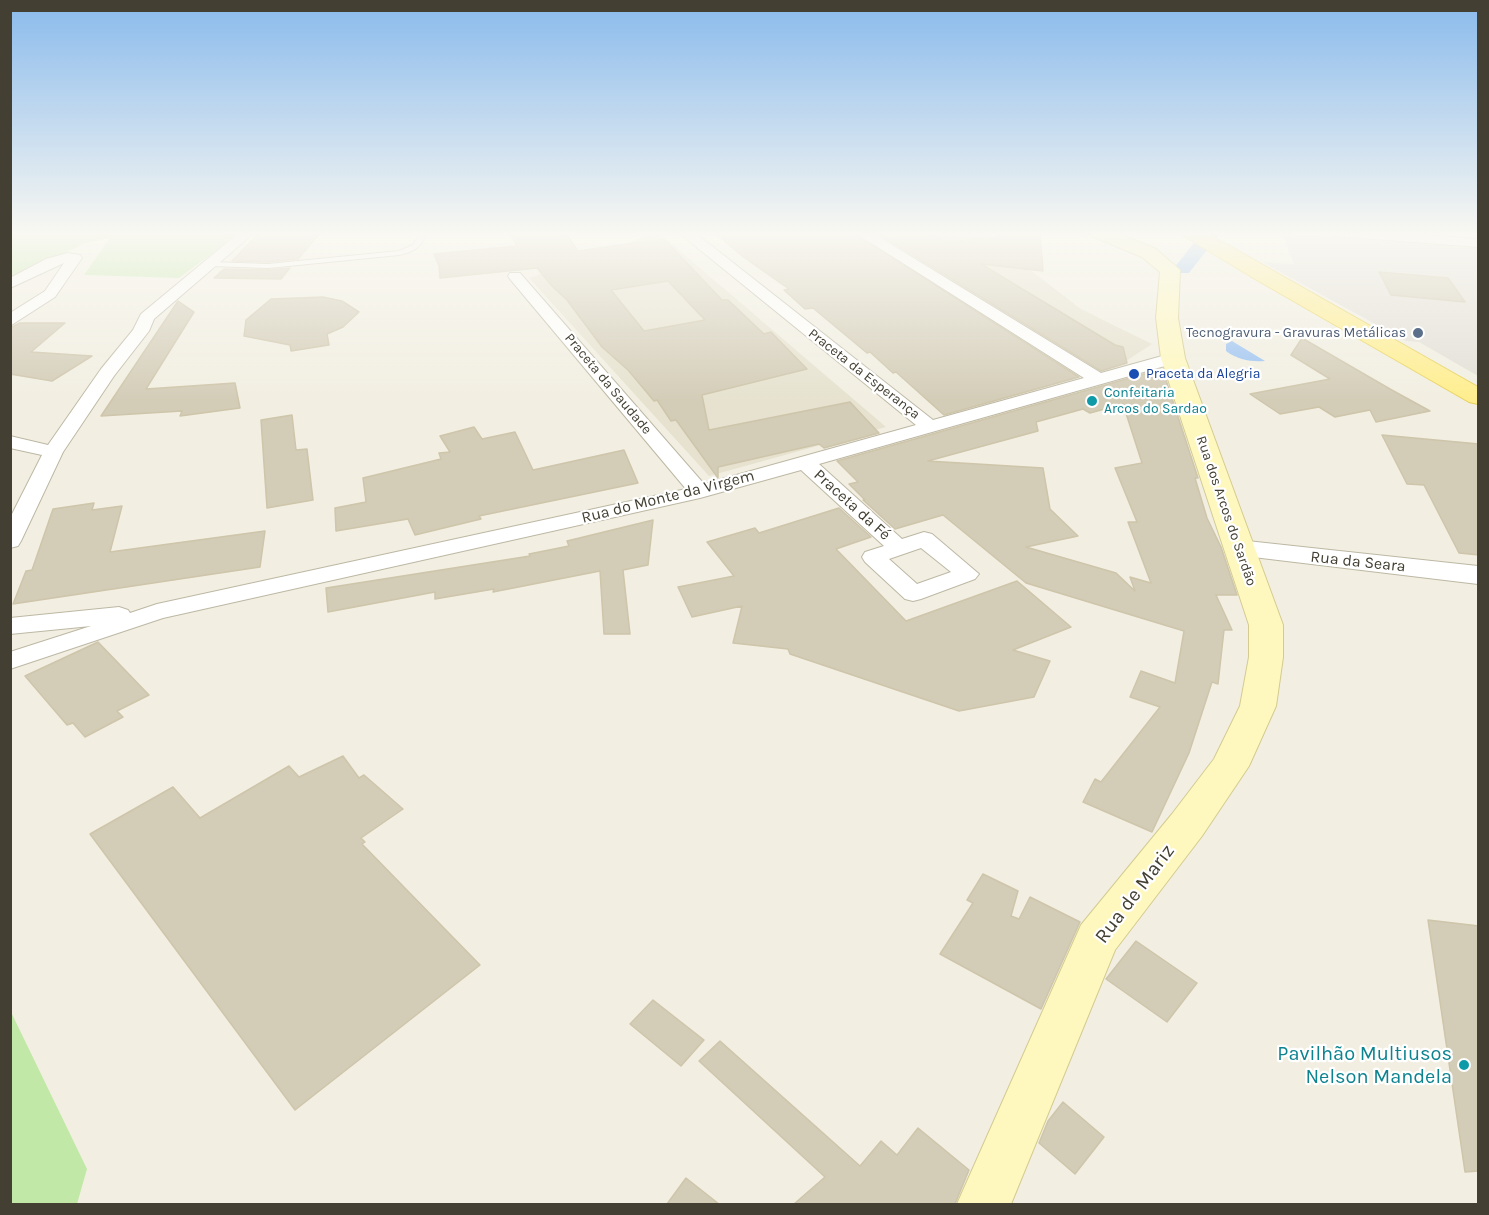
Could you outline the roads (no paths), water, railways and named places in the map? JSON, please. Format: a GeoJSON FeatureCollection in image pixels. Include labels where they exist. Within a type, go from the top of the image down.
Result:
{"type":"FeatureCollection","features":[{"type":"Feature","properties":{"kind":"main road","name":"Rua dos Arcos do Sardão"},"geometry":{"type":"LineString","coordinates":[[1170,289],[1167,333],[1173,358],[1266,625],[1266,657]]}},
{"type":"Feature","properties":{"kind":"main road"},"geometry":{"type":"LineString","coordinates":[[1286,289],[1479,397]]}},
{"type":"Feature","properties":{"kind":"main road","name":"Rua de Mariz"},"geometry":{"type":"LineString","coordinates":[[984,1204],[1097,939],[1187,825],[1230,766],[1258,706],[1266,657]]}},
{"type":"Feature","properties":{"kind":"street"},"geometry":{"type":"LineString","coordinates":[[10,321],[50,294],[54,289]]}},
{"type":"Feature","properties":{"kind":"street"},"geometry":{"type":"LineString","coordinates":[[10,541],[54,452],[107,373],[141,331],[147,317],[181,289]]}},
{"type":"Feature","properties":{"kind":"street","name":"Praceta da Saudade"},"geometry":{"type":"LineString","coordinates":[[526,289],[700,492]]}},
{"type":"Feature","properties":{"kind":"street","name":"Praceta da Esperança"},"geometry":{"type":"LineString","coordinates":[[756,289],[930,427]]}},
{"type":"Feature","properties":{"kind":"street"},"geometry":{"type":"LineString","coordinates":[[953,289],[1099,379]]}},
{"type":"Feature","properties":{"kind":"street","name":"Rua do Monte da Virgem"},"geometry":{"type":"LineString","coordinates":[[157,612],[700,492],[1173,358]]}},
{"type":"Feature","properties":{"kind":"street"},"geometry":{"type":"LineString","coordinates":[[10,442],[54,452]]}},
{"type":"Feature","properties":{"kind":"street","name":"Praceta da Fé"},"geometry":{"type":"LineString","coordinates":[[805,462],[899,548]]}},
{"type":"Feature","properties":{"kind":"street","name":"Rua da Seara"},"geometry":{"type":"LineString","coordinates":[[1238,548],[1479,575]]}},
{"type":"Feature","properties":{"kind":"street"},"geometry":{"type":"LineString","coordinates":[[10,626],[157,612]]}},
{"type":"Feature","properties":{"kind":"street"},"geometry":{"type":"LineString","coordinates":[[13,659],[157,612]]}},
{"type":"Feature","properties":{"kind":"water"},"geometry":{"type":"Polygon","coordinates":[[[1232,341],[1265,361],[1245,360],[1226,351],[1226,344],[1232,341]]]}},
{"type":"Feature","properties":{"kind":"place","name":"Tecnogravura - Gravuras Metálicas"},"geometry":{"type":"Point","coordinates":[1418,333]}},
{"type":"Feature","properties":{"kind":"place","name":"Praceta da Alegria"},"geometry":{"type":"Point","coordinates":[1134,374]}},
{"type":"Feature","properties":{"kind":"place","name":"Confeitaria Arcos do Sardao"},"geometry":{"type":"Point","coordinates":[1092,401]}},
{"type":"Feature","properties":{"kind":"place","name":"Pavilhão Multiusos Nelson Mandela"},"geometry":{"type":"Point","coordinates":[1464,1065]}}]}
